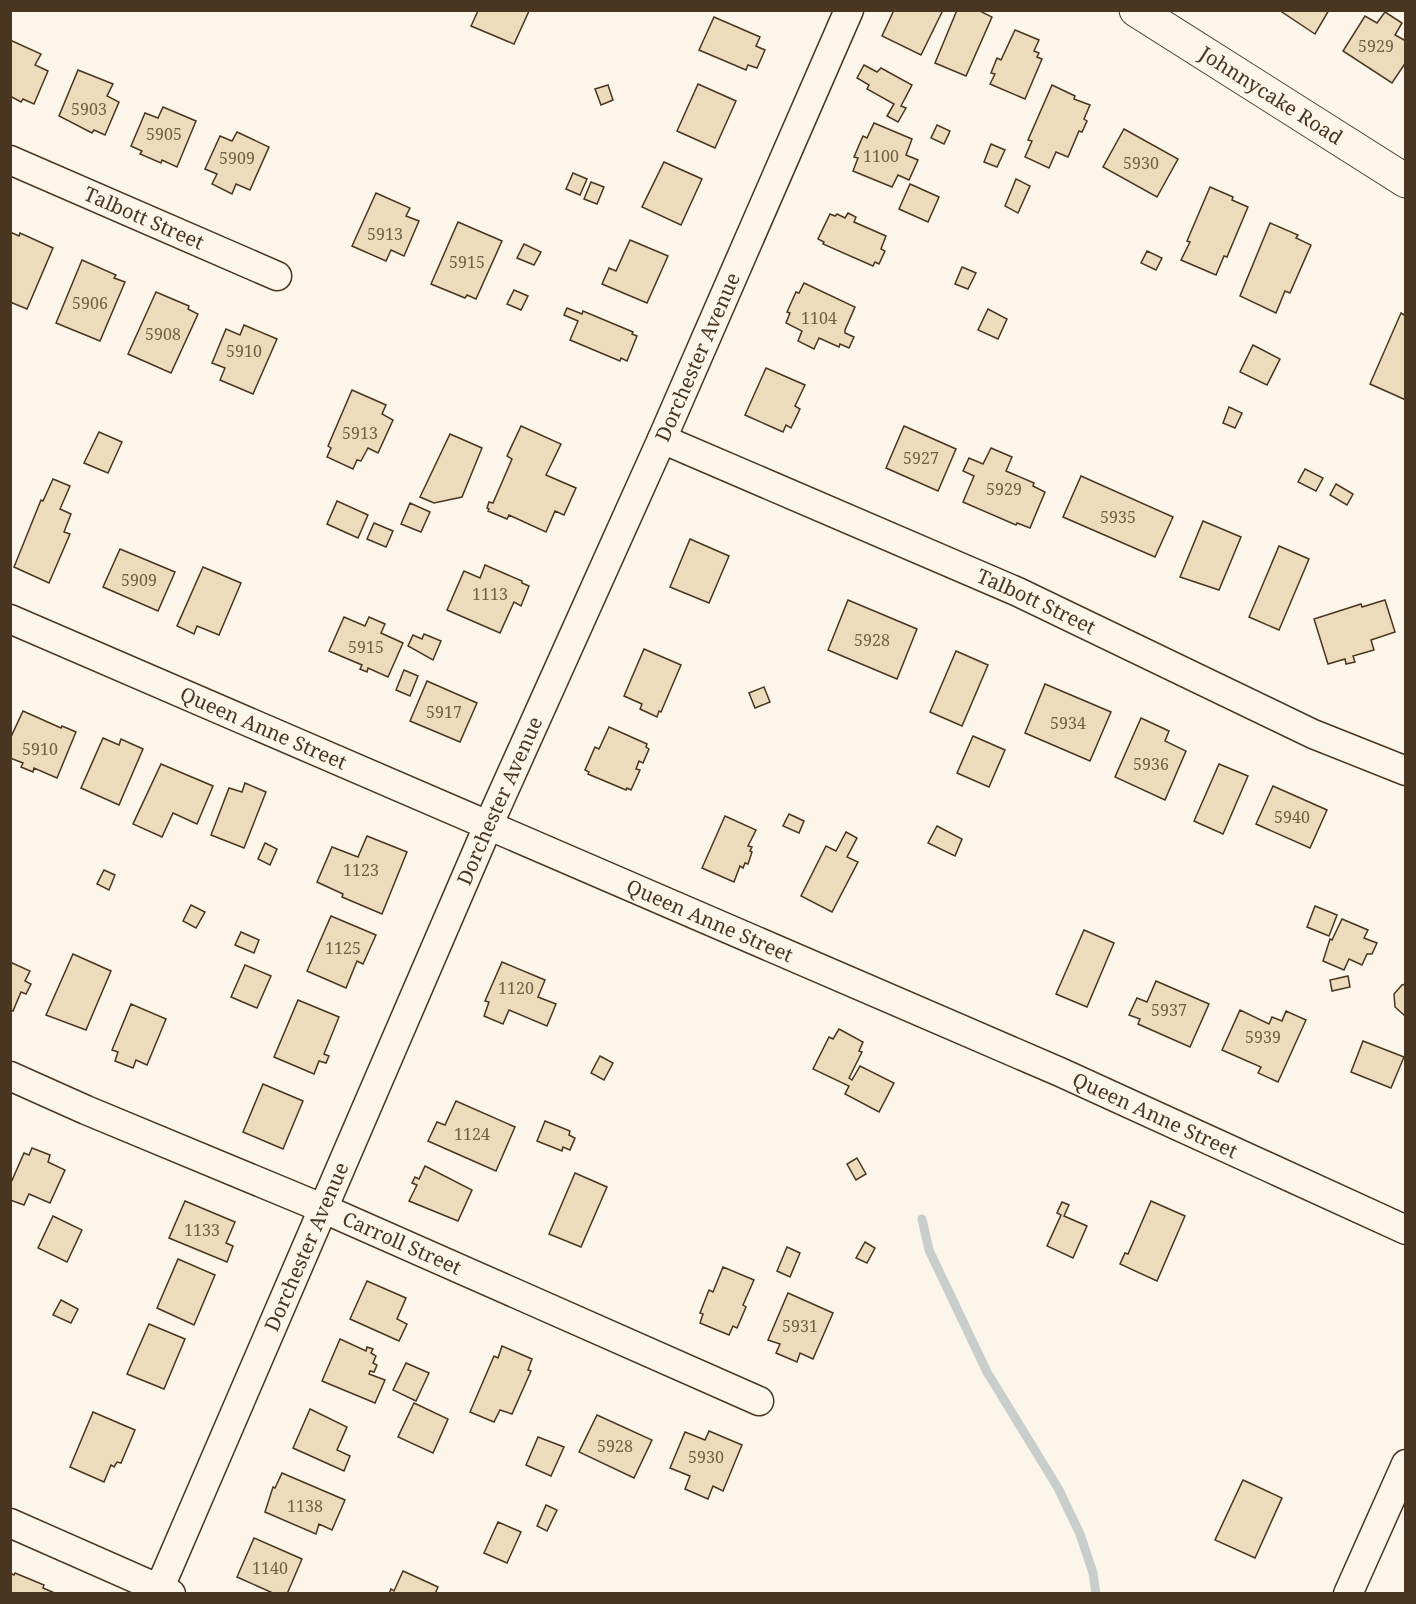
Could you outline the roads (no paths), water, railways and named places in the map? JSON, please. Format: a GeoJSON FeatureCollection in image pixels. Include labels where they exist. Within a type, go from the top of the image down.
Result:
{"type":"FeatureCollection","features":[{"type":"Feature","properties":{"kind":"main road","name":"Johnnycake Road"},"geometry":{"type":"LineString","coordinates":[[1136,10],[1406,181]]}},
{"type":"Feature","properties":{"kind":"street","name":"Dorchester Avenue"},"geometry":{"type":"LineString","coordinates":[[162,1592],[322,1208],[488,826],[662,439],[849,10]]}},
{"type":"Feature","properties":{"kind":"street","name":"Talbott Street"},"geometry":{"type":"LineString","coordinates":[[10,160],[277,276]]}},
{"type":"Feature","properties":{"kind":"street","name":"Talbott Street"},"geometry":{"type":"LineString","coordinates":[[662,439],[1018,592],[1313,734],[1406,771]]}},
{"type":"Feature","properties":{"kind":"street","name":"Queen Anne Street"},"geometry":{"type":"LineString","coordinates":[[10,619],[1060,1072],[1406,1230]]}},
{"type":"Feature","properties":{"kind":"street","name":"Carroll Street"},"geometry":{"type":"LineString","coordinates":[[10,1076],[322,1208],[759,1401]]}},
{"type":"Feature","properties":{"kind":"street"},"geometry":{"type":"LineString","coordinates":[[1348,1593],[1406,1464]]}},
{"type":"Feature","properties":{"kind":"street"},"geometry":{"type":"LineString","coordinates":[[10,1523],[162,1592]]}},
{"type":"Feature","properties":{"kind":"waterway"},"geometry":{"type":"LineString","coordinates":[[922,1219],[929,1250],[987,1372],[1058,1488],[1080,1534],[1093,1573],[1096,1594]]}}]}
